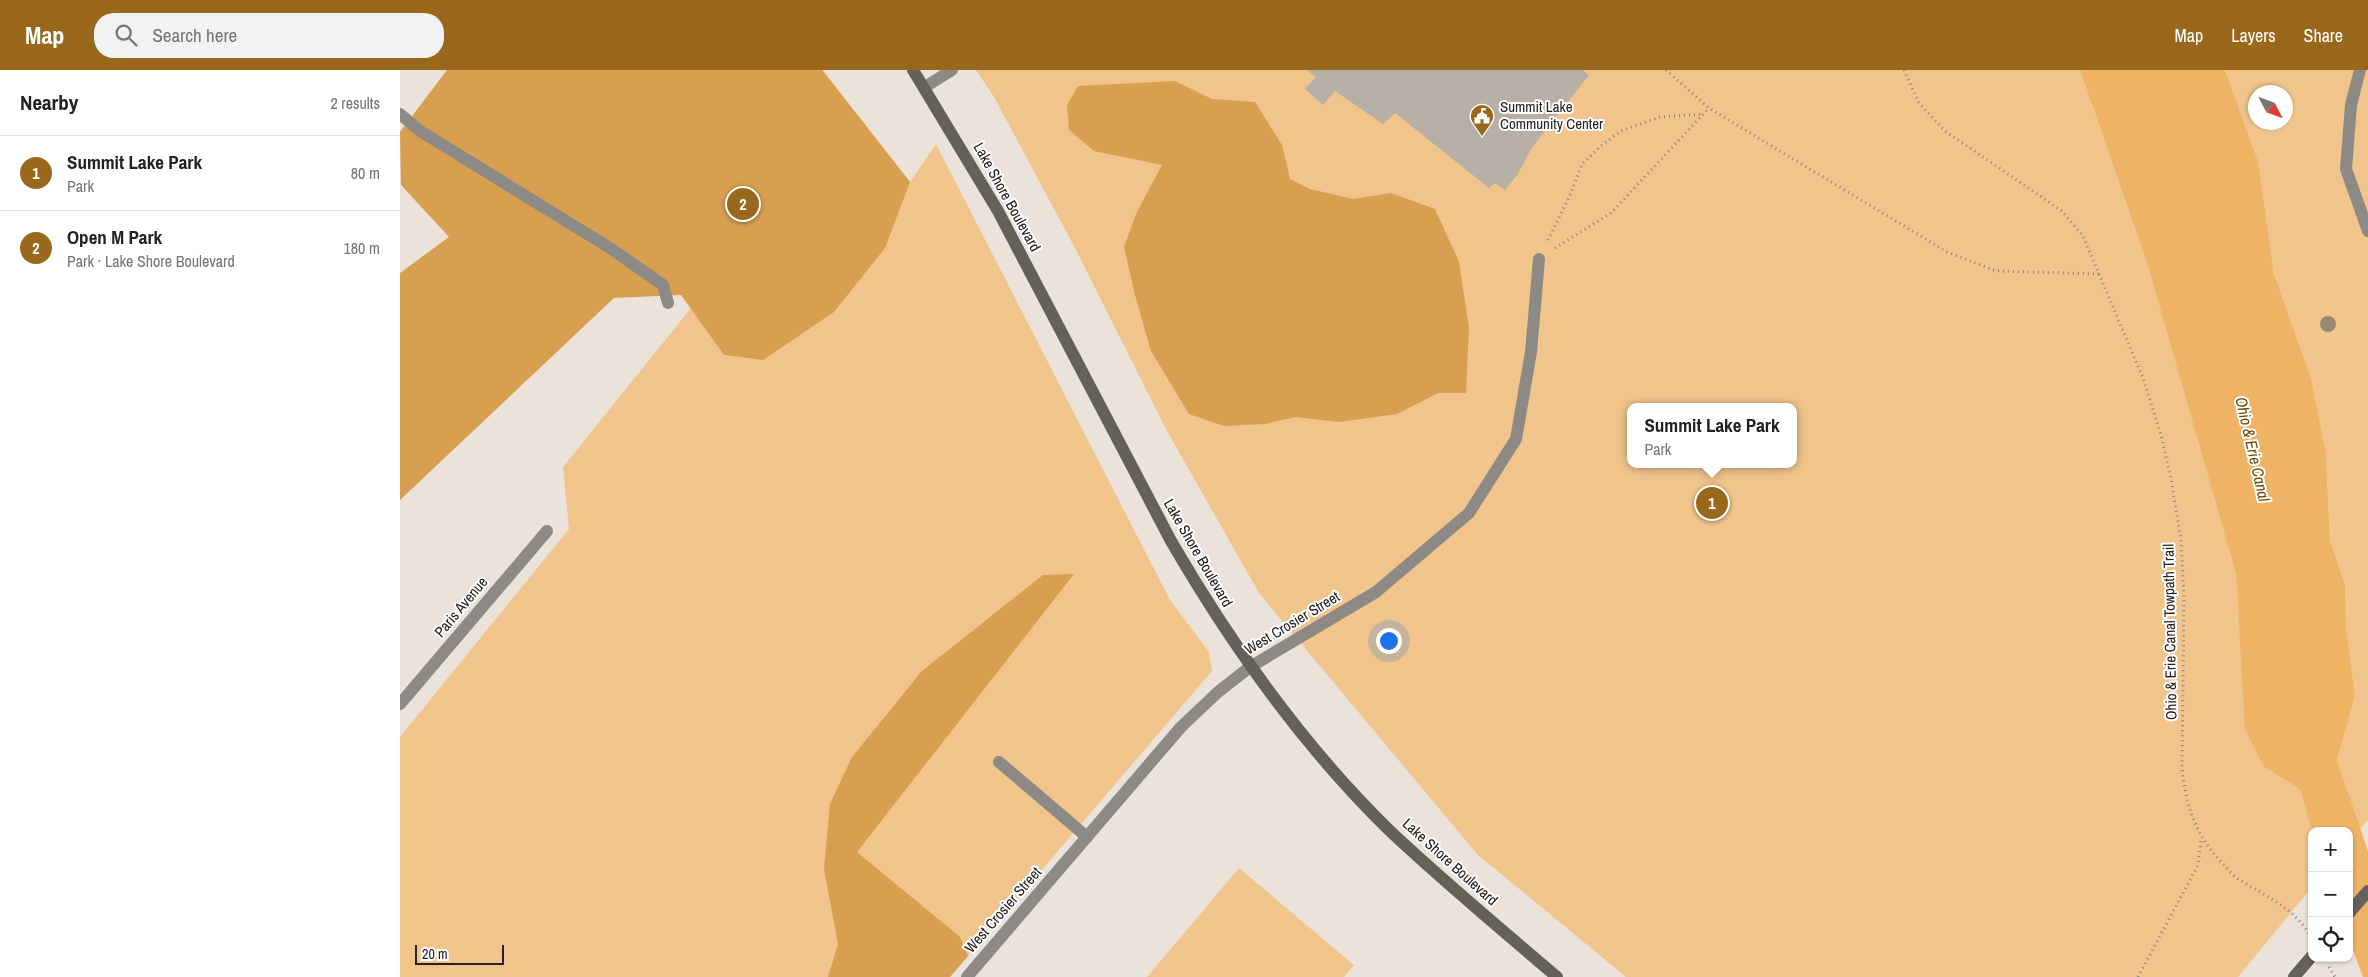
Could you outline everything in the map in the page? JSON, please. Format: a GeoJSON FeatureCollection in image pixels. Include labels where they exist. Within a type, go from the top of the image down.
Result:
{"type":"FeatureCollection","features":[{"type":"Feature","properties":{"kind":"main road","name":"Lake Shore Boulevard"},"geometry":{"type":"LineString","coordinates":[[913,70],[925,87],[998,211],[1170,542],[1210,608],[1250,667],[1322,758],[1389,829],[1557,977]]}},
{"type":"Feature","properties":{"kind":"main road"},"geometry":{"type":"LineString","coordinates":[[2353,908],[2368,891]]}},
{"type":"Feature","properties":{"kind":"main road"},"geometry":{"type":"LineString","coordinates":[[2294,977],[2308,961]]}},
{"type":"Feature","properties":{"kind":"street"},"geometry":{"type":"LineString","coordinates":[[925,87],[952,70]]}},
{"type":"Feature","properties":{"kind":"street"},"geometry":{"type":"LineString","coordinates":[[2360,70],[2351,105],[2346,169],[2368,231]]}},
{"type":"Feature","properties":{"kind":"street"},"geometry":{"type":"LineString","coordinates":[[400,114],[420,131],[610,248],[663,285],[668,303]]}},
{"type":"Feature","properties":{"kind":"street","name":"West Crosier Street"},"geometry":{"type":"LineString","coordinates":[[967,977],[1181,727],[1218,692],[1250,667],[1376,592],[1469,513],[1516,439],[1531,352],[1539,259]]}},
{"type":"Feature","properties":{"kind":"street","name":"Paris Avenue"},"geometry":{"type":"LineString","coordinates":[[400,704],[547,531]]}},
{"type":"Feature","properties":{"kind":"street"},"geometry":{"type":"LineString","coordinates":[[999,762],[1087,837]]}},
{"type":"Feature","properties":{"kind":"path"},"geometry":{"type":"LineString","coordinates":[[1666,70],[1709,108],[1947,252],[1996,271],[2100,274]]}},
{"type":"Feature","properties":{"kind":"path","name":"Ohio & Erie Canal Towpath Trail"},"geometry":{"type":"LineString","coordinates":[[1904,70],[1919,103],[1945,131],[2062,211],[2083,236],[2143,378],[2161,435],[2171,479],[2181,540],[2184,596],[2182,769],[2185,796],[2201,838],[2236,878],[2293,913],[2308,934]]}},
{"type":"Feature","properties":{"kind":"path"},"geometry":{"type":"LineString","coordinates":[[1539,259],[1610,213],[1709,108]]}},
{"type":"Feature","properties":{"kind":"path"},"geometry":{"type":"LineString","coordinates":[[1539,259],[1571,193],[1582,164],[1602,145],[1621,131],[1660,117],[1703,114]]}},
{"type":"Feature","properties":{"kind":"path"},"geometry":{"type":"LineString","coordinates":[[2138,977],[2198,864],[2201,838]]}},
{"type":"Feature","properties":{"kind":"path"},"geometry":{"type":"LineString","coordinates":[[2332,972],[2335,977]]}},
{"type":"Feature","properties":{"kind":"shaded area"},"geometry":{"type":"Polygon","coordinates":[[[447,70],[823,70],[910,182],[936,144],[1170,600],[1209,652],[1212,671],[950,977],[400,977],[400,737],[569,529],[563,467],[691,308],[724,355],[763,360],[447,70]]]}},
{"type":"Feature","properties":{"kind":"shaded area"},"geometry":{"type":"Polygon","coordinates":[[[447,70],[822,70],[910,182],[885,248],[834,312],[763,360],[724,355],[681,295],[614,298],[400,500],[400,273],[449,237],[401,185],[400,132],[447,70]]]}},
{"type":"Feature","properties":{"kind":"shaded area"},"geometry":{"type":"Polygon","coordinates":[[[976,70],[2080,70],[2147,263],[2236,574],[2246,729],[2264,767],[2300,789],[2311,827],[2308,827],[2308,892],[2238,977],[1626,977],[1477,854],[1259,593],[1167,431],[1076,250],[994,97],[976,70]]]}},
{"type":"Feature","properties":{"kind":"shaded area"},"geometry":{"type":"Polygon","coordinates":[[[2225,70],[2368,70],[2368,820],[2360,830],[2337,760],[2355,696],[2346,625],[2345,585],[2330,540],[2326,454],[2311,378],[2274,274],[2258,161],[2225,70]]]}},
{"type":"Feature","properties":{"kind":"shaded area"},"geometry":{"type":"Polygon","coordinates":[[[1175,81],[1212,99],[1255,102],[1282,145],[1290,179],[1310,189],[1353,199],[1391,193],[1435,209],[1459,262],[1469,328],[1466,393],[1438,393],[1397,414],[1339,422],[1295,417],[1265,424],[1224,426],[1189,414],[1151,351],[1124,247],[1136,214],[1162,165],[1094,151],[1069,130],[1067,105],[1078,86],[1175,81]]]}},
{"type":"Feature","properties":{"kind":"shaded area"},"geometry":{"type":"Polygon","coordinates":[[[1074,574],[857,852],[960,937],[968,956],[950,977],[828,977],[838,944],[824,869],[830,804],[852,757],[922,671],[1043,575],[1074,574]]]}},
{"type":"Feature","properties":{"kind":"shaded area"},"geometry":{"type":"Polygon","coordinates":[[[1239,868],[1354,965],[1344,977],[1147,977],[1239,868]]]}},
{"type":"Feature","properties":{"kind":"water","name":"Ohio & Erie Canal"},"geometry":{"type":"Polygon","coordinates":[[[2080,70],[2225,70],[2258,161],[2274,274],[2311,378],[2326,454],[2330,540],[2345,585],[2346,625],[2355,696],[2337,760],[2368,851],[2368,977],[2363,977],[2353,950],[2353,827],[2311,827],[2300,789],[2264,767],[2245,729],[2236,574],[2147,263],[2080,70]]]}},
{"type":"Feature","properties":{"kind":"building","name":"Summit Lake Community Center"},"geometry":{"type":"Polygon","coordinates":[[[1307,70],[1583,70],[1589,75],[1531,149],[1518,174],[1505,190],[1495,183],[1489,188],[1395,113],[1383,124],[1335,91],[1323,105],[1305,89],[1316,77],[1307,70]]]}},
{"type":"Feature","properties":{"kind":"place","name":"Summit Lake Community Center"},"geometry":{"type":"Point","coordinates":[1482,137]}},
{"type":"Feature","properties":{"kind":"place","name":"Open M Park"},"geometry":{"type":"Point","coordinates":[743,204]}},
{"type":"Feature","properties":{"kind":"place","name":"Summit Lake Park"},"geometry":{"type":"Point","coordinates":[1712,503]}}]}
